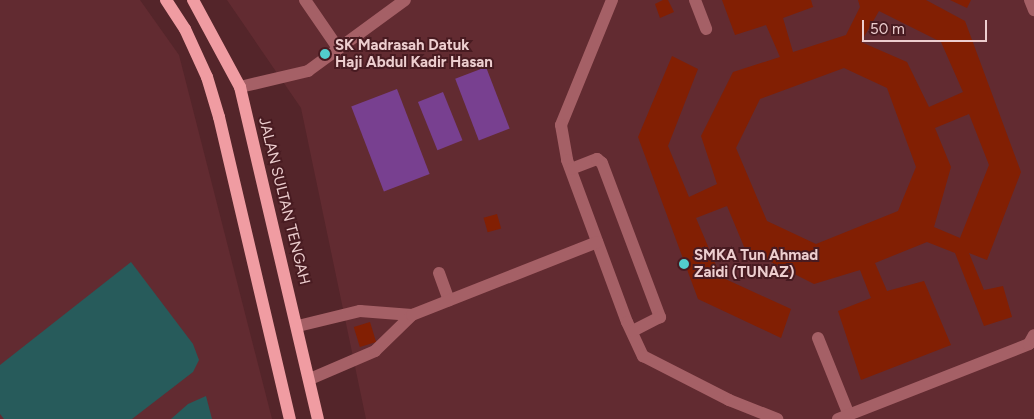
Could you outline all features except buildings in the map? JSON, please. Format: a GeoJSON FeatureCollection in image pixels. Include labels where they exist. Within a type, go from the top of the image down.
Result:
{"type":"FeatureCollection","features":[{"type":"Feature","properties":{"kind":"main road"},"geometry":{"type":"LineString","coordinates":[[166,0],[185,30],[207,77],[219,117],[290,419]]}},
{"type":"Feature","properties":{"kind":"main road","name":"JALAN SULTAN TENGAH"},"geometry":{"type":"LineString","coordinates":[[193,0],[240,87],[298,326],[318,419]]}},
{"type":"Feature","properties":{"kind":"lane"},"geometry":{"type":"LineString","coordinates":[[305,0],[338,48]]}},
{"type":"Feature","properties":{"kind":"lane"},"geometry":{"type":"LineString","coordinates":[[240,87],[308,72],[405,0]]}},
{"type":"Feature","properties":{"kind":"lane"},"geometry":{"type":"LineString","coordinates":[[612,0],[561,126],[571,169],[632,331],[643,356],[729,400],[777,419]]}},
{"type":"Feature","properties":{"kind":"lane"},"geometry":{"type":"LineString","coordinates":[[696,0],[706,29]]}},
{"type":"Feature","properties":{"kind":"lane"},"geometry":{"type":"LineString","coordinates":[[1030,0],[1034,10]]}},
{"type":"Feature","properties":{"kind":"lane"},"geometry":{"type":"LineString","coordinates":[[571,169],[597,159],[602,163],[660,317],[632,331]]}},
{"type":"Feature","properties":{"kind":"lane"},"geometry":{"type":"LineString","coordinates":[[310,379],[375,351],[412,315],[597,242]]}},
{"type":"Feature","properties":{"kind":"lane"},"geometry":{"type":"LineString","coordinates":[[438,273],[449,300]]}},
{"type":"Feature","properties":{"kind":"lane"},"geometry":{"type":"LineString","coordinates":[[298,326],[360,311],[412,315]]}},
{"type":"Feature","properties":{"kind":"lane"},"geometry":{"type":"LineString","coordinates":[[818,338],[844,417],[1029,344],[1034,335]]}},
{"type":"Feature","properties":{"kind":"shaded area"},"geometry":{"type":"Polygon","coordinates":[[[0,0],[140,0],[179,55],[272,419],[0,419],[0,0]]]}},
{"type":"Feature","properties":{"kind":"shaded area","name":"SMKA Tun Ahmad Zaidi (TUNAZ)"},"geometry":{"type":"Polygon","coordinates":[[[227,0],[1034,0],[1034,419],[366,419],[301,108],[227,0]]]}},
{"type":"Feature","properties":{"kind":"shaded area"},"geometry":{"type":"Polygon","coordinates":[[[486,67],[510,129],[479,140],[455,79],[486,67]]]}},
{"type":"Feature","properties":{"kind":"shaded area"},"geometry":{"type":"Polygon","coordinates":[[[397,89],[430,174],[384,192],[351,107],[397,89]]]}},
{"type":"Feature","properties":{"kind":"shaded area"},"geometry":{"type":"Polygon","coordinates":[[[443,92],[462,140],[437,150],[418,102],[443,92]]]}},
{"type":"Feature","properties":{"kind":"water"},"geometry":{"type":"Polygon","coordinates":[[[131,262],[193,344],[199,360],[193,372],[132,419],[4,419],[0,414],[0,365],[131,262]]]}},
{"type":"Feature","properties":{"kind":"water"},"geometry":{"type":"Polygon","coordinates":[[[206,396],[212,419],[171,419],[188,404],[206,396]]]}},
{"type":"Feature","properties":{"kind":"place","name":"SK Madrasah Datuk Haji Abdul Kadir Hasan"},"geometry":{"type":"Point","coordinates":[325,54]}},
{"type":"Feature","properties":{"kind":"place","name":"SMKA Tun Ahmad Zaidi (TUNAZ)"},"geometry":{"type":"Point","coordinates":[684,264]}}]}
